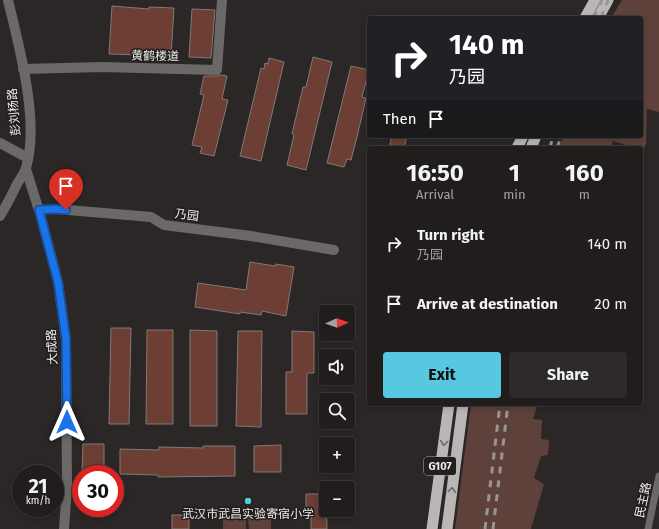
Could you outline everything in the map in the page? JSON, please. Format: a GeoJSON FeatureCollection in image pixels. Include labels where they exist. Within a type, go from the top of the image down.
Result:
{"type":"FeatureCollection","features":[{"type":"Feature","properties":{"kind":"highway"},"geometry":{"type":"LineString","coordinates":[[586,16],[595,0]]}},
{"type":"Feature","properties":{"kind":"highway"},"geometry":{"type":"LineString","coordinates":[[599,16],[608,0]]}},
{"type":"Feature","properties":{"kind":"highway","name":"G107"},"geometry":{"type":"LineString","coordinates":[[432,529],[449,406]]}},
{"type":"Feature","properties":{"kind":"highway","name":"G107"},"geometry":{"type":"LineString","coordinates":[[447,529],[463,406]]}},
{"type":"Feature","properties":{"kind":"street","name":"彭刘杨路"},"geometry":{"type":"LineString","coordinates":[[0,216],[26,169],[30,146],[30,121],[23,69],[8,0]]}},
{"type":"Feature","properties":{"kind":"street","name":"黄鹤楼道"},"geometry":{"type":"LineString","coordinates":[[23,69],[102,67],[217,70],[222,0]]}},
{"type":"Feature","properties":{"kind":"street"},"geometry":{"type":"LineString","coordinates":[[0,143],[28,158]]}},
{"type":"Feature","properties":{"kind":"street","name":"大成路"},"geometry":{"type":"LineString","coordinates":[[26,169],[39,210],[58,282],[66,339],[67,487],[64,529]]}},
{"type":"Feature","properties":{"kind":"street","name":"乃园"},"geometry":{"type":"LineString","coordinates":[[39,210],[56,209],[151,217],[164,225],[251,236],[334,250]]}},
{"type":"Feature","properties":{"kind":"street","name":"民主路"},"geometry":{"type":"LineString","coordinates":[[648,529],[659,476]]}},
{"type":"Feature","properties":{"kind":"shaded area"},"geometry":{"type":"Polygon","coordinates":[[[622,0],[659,0],[659,112],[647,109],[646,144],[643,150],[643,146],[629,146],[613,141],[612,146],[560,146],[562,138],[643,138],[643,16],[612,16],[622,0]]]}},
{"type":"Feature","properties":{"kind":"shaded area"},"geometry":{"type":"Polygon","coordinates":[[[471,406],[537,406],[533,419],[542,420],[541,439],[549,440],[548,455],[541,456],[534,478],[544,484],[531,529],[455,529],[471,406]]]}},
{"type":"Feature","properties":{"kind":"shaded area"},"geometry":{"type":"Polygon","coordinates":[[[271,517],[271,529],[249,529],[248,518],[271,517]]]}},
{"type":"Feature","properties":{"kind":"shaded area"},"geometry":{"type":"Polygon","coordinates":[[[223,518],[246,518],[246,529],[223,529],[223,518]]]}},
{"type":"Feature","properties":{"kind":"building"},"geometry":{"type":"Polygon","coordinates":[[[112,6],[149,9],[149,7],[174,8],[171,56],[109,54],[112,6]]]}},
{"type":"Feature","properties":{"kind":"building"},"geometry":{"type":"Polygon","coordinates":[[[192,9],[215,10],[211,58],[189,57],[192,9]]]}},
{"type":"Feature","properties":{"kind":"building"},"geometry":{"type":"Polygon","coordinates":[[[313,57],[332,62],[306,170],[287,165],[294,135],[292,134],[303,87],[306,87],[313,57]]]}},
{"type":"Feature","properties":{"kind":"building"},"geometry":{"type":"Polygon","coordinates":[[[269,58],[284,62],[261,161],[240,156],[261,68],[264,69],[265,63],[268,64],[269,58]]]}},
{"type":"Feature","properties":{"kind":"building"},"geometry":{"type":"Polygon","coordinates":[[[351,66],[367,70],[367,78],[362,97],[366,98],[351,160],[347,159],[344,167],[327,163],[351,66]]]}},
{"type":"Feature","properties":{"kind":"building"},"geometry":{"type":"Polygon","coordinates":[[[204,76],[227,76],[222,99],[228,100],[214,156],[200,153],[202,147],[192,145],[204,95],[200,94],[204,76]]]}},
{"type":"Feature","properties":{"kind":"building"},"geometry":{"type":"Polygon","coordinates":[[[392,138],[406,138],[404,146],[390,146],[392,138]]]}},
{"type":"Feature","properties":{"kind":"building"},"geometry":{"type":"Polygon","coordinates":[[[250,262],[294,267],[286,316],[262,311],[261,315],[240,312],[240,314],[195,307],[198,283],[246,290],[250,262]]]}},
{"type":"Feature","properties":{"kind":"building"},"geometry":{"type":"Polygon","coordinates":[[[111,328],[131,328],[129,424],[109,424],[111,328]]]}},
{"type":"Feature","properties":{"kind":"building"},"geometry":{"type":"Polygon","coordinates":[[[147,330],[173,330],[173,424],[146,424],[147,330]]]}},
{"type":"Feature","properties":{"kind":"building"},"geometry":{"type":"Polygon","coordinates":[[[190,330],[217,331],[217,426],[190,426],[190,330]]]}},
{"type":"Feature","properties":{"kind":"building"},"geometry":{"type":"Polygon","coordinates":[[[238,331],[262,331],[261,427],[236,426],[238,331]]]}},
{"type":"Feature","properties":{"kind":"building"},"geometry":{"type":"Polygon","coordinates":[[[292,331],[314,332],[314,373],[307,373],[307,414],[286,414],[286,372],[292,372],[292,331]]]}},
{"type":"Feature","properties":{"kind":"building"},"geometry":{"type":"Polygon","coordinates":[[[83,444],[104,444],[104,465],[82,465],[83,444]]]}},
{"type":"Feature","properties":{"kind":"building"},"geometry":{"type":"Polygon","coordinates":[[[281,445],[281,472],[254,472],[254,446],[281,445]]]}},
{"type":"Feature","properties":{"kind":"building"},"geometry":{"type":"Polygon","coordinates":[[[203,446],[235,446],[235,476],[158,477],[158,475],[124,474],[124,465],[120,465],[120,449],[159,450],[159,447],[203,448],[203,446]]]}},
{"type":"Feature","properties":{"kind":"building"},"geometry":{"type":"Polygon","coordinates":[[[306,494],[319,494],[319,517],[327,517],[327,529],[311,529],[311,510],[306,510],[306,494]]]}},
{"type":"Feature","properties":{"kind":"building"},"geometry":{"type":"Polygon","coordinates":[[[172,515],[189,515],[189,529],[172,529],[172,515]]]}},
{"type":"Feature","properties":{"kind":"railway"},"geometry":{"type":"LineString","coordinates":[[595,16],[602,0]]}},
{"type":"Feature","properties":{"kind":"railway"},"geometry":{"type":"LineString","coordinates":[[602,16],[608,0]]}},
{"type":"Feature","properties":{"kind":"railway"},"geometry":{"type":"LineString","coordinates":[[550,146],[552,138]]}},
{"type":"Feature","properties":{"kind":"railway"},"geometry":{"type":"LineString","coordinates":[[558,146],[560,138]]}},
{"type":"Feature","properties":{"kind":"railway"},"geometry":{"type":"LineString","coordinates":[[485,529],[500,406]]}},
{"type":"Feature","properties":{"kind":"railway"},"geometry":{"type":"LineString","coordinates":[[493,529],[508,406]]}},
{"type":"Feature","properties":{"kind":"place","name":"武汉市武昌实验寄宿小学"},"geometry":{"type":"Point","coordinates":[248,501]}},
{"type":"Feature","properties":{"kind":"route"},"geometry":{"type":"LineString","coordinates":[[66,210],[39,210],[58,282],[66,339],[67,422]]}}]}
